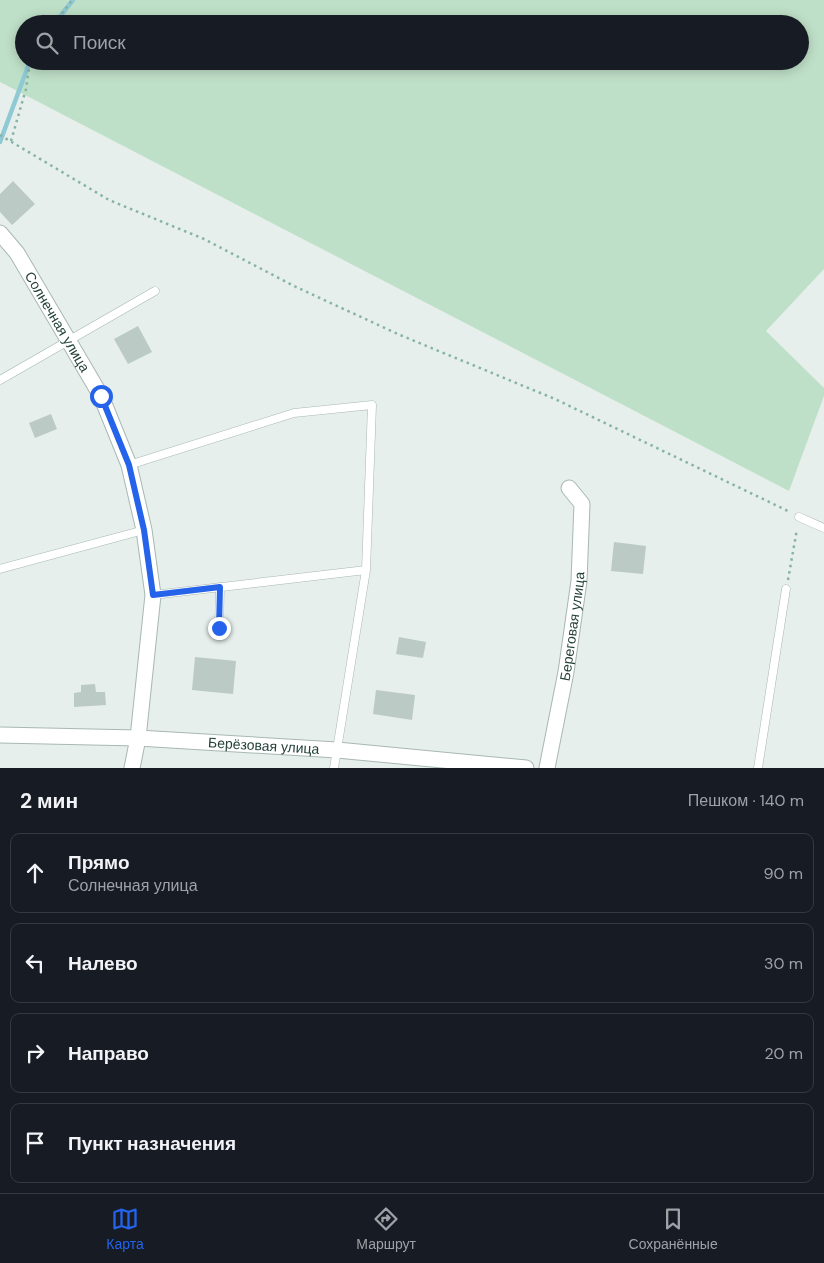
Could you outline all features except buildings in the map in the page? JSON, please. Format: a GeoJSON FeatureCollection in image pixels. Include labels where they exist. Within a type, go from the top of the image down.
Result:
{"type":"FeatureCollection","features":[{"type":"Feature","properties":{"kind":"street","name":"Солнечная улица"},"geometry":{"type":"LineString","coordinates":[[0,233],[17,253],[101,396],[129,465],[144,530],[153,595],[138,738],[132,768]]}},
{"type":"Feature","properties":{"kind":"street","name":"Береговая улица"},"geometry":{"type":"LineString","coordinates":[[547,768],[566,672],[579,581],[582,504],[569,488]]}},
{"type":"Feature","properties":{"kind":"street","name":"Берёзовая улица"},"geometry":{"type":"LineString","coordinates":[[0,735],[138,738],[337,750],[526,768]]}},
{"type":"Feature","properties":{"kind":"lane"},"geometry":{"type":"LineString","coordinates":[[0,380],[155,291]]}},
{"type":"Feature","properties":{"kind":"lane"},"geometry":{"type":"LineString","coordinates":[[129,465],[294,413],[372,405],[366,570],[334,768]]}},
{"type":"Feature","properties":{"kind":"lane"},"geometry":{"type":"LineString","coordinates":[[799,517],[824,528]]}},
{"type":"Feature","properties":{"kind":"lane"},"geometry":{"type":"LineString","coordinates":[[0,569],[144,530]]}},
{"type":"Feature","properties":{"kind":"lane"},"geometry":{"type":"LineString","coordinates":[[153,595],[366,570]]}},
{"type":"Feature","properties":{"kind":"lane"},"geometry":{"type":"LineString","coordinates":[[219,628],[220,587]]}},
{"type":"Feature","properties":{"kind":"lane"},"geometry":{"type":"LineString","coordinates":[[758,768],[786,589]]}},
{"type":"Feature","properties":{"kind":"path"},"geometry":{"type":"LineString","coordinates":[[61,15],[72,0]]}},
{"type":"Feature","properties":{"kind":"path"},"geometry":{"type":"LineString","coordinates":[[11,141],[26,89],[29,70]]}},
{"type":"Feature","properties":{"kind":"path"},"geometry":{"type":"LineString","coordinates":[[0,135],[109,200],[204,239],[296,287],[400,335],[556,399],[799,517],[786,589]]}},
{"type":"Feature","properties":{"kind":"green space"},"geometry":{"type":"Polygon","coordinates":[[[0,0],[824,0],[824,269],[766,331],[824,388],[824,396],[789,491],[0,82],[0,0]]]}},
{"type":"Feature","properties":{"kind":"waterway"},"geometry":{"type":"LineString","coordinates":[[61,15],[73,0]]}},
{"type":"Feature","properties":{"kind":"waterway"},"geometry":{"type":"LineString","coordinates":[[0,142],[27,70]]}},
{"type":"Feature","properties":{"kind":"route"},"geometry":{"type":"LineString","coordinates":[[101,396],[129,465],[144,530],[153,595],[220,587],[219,628]]}}]}
